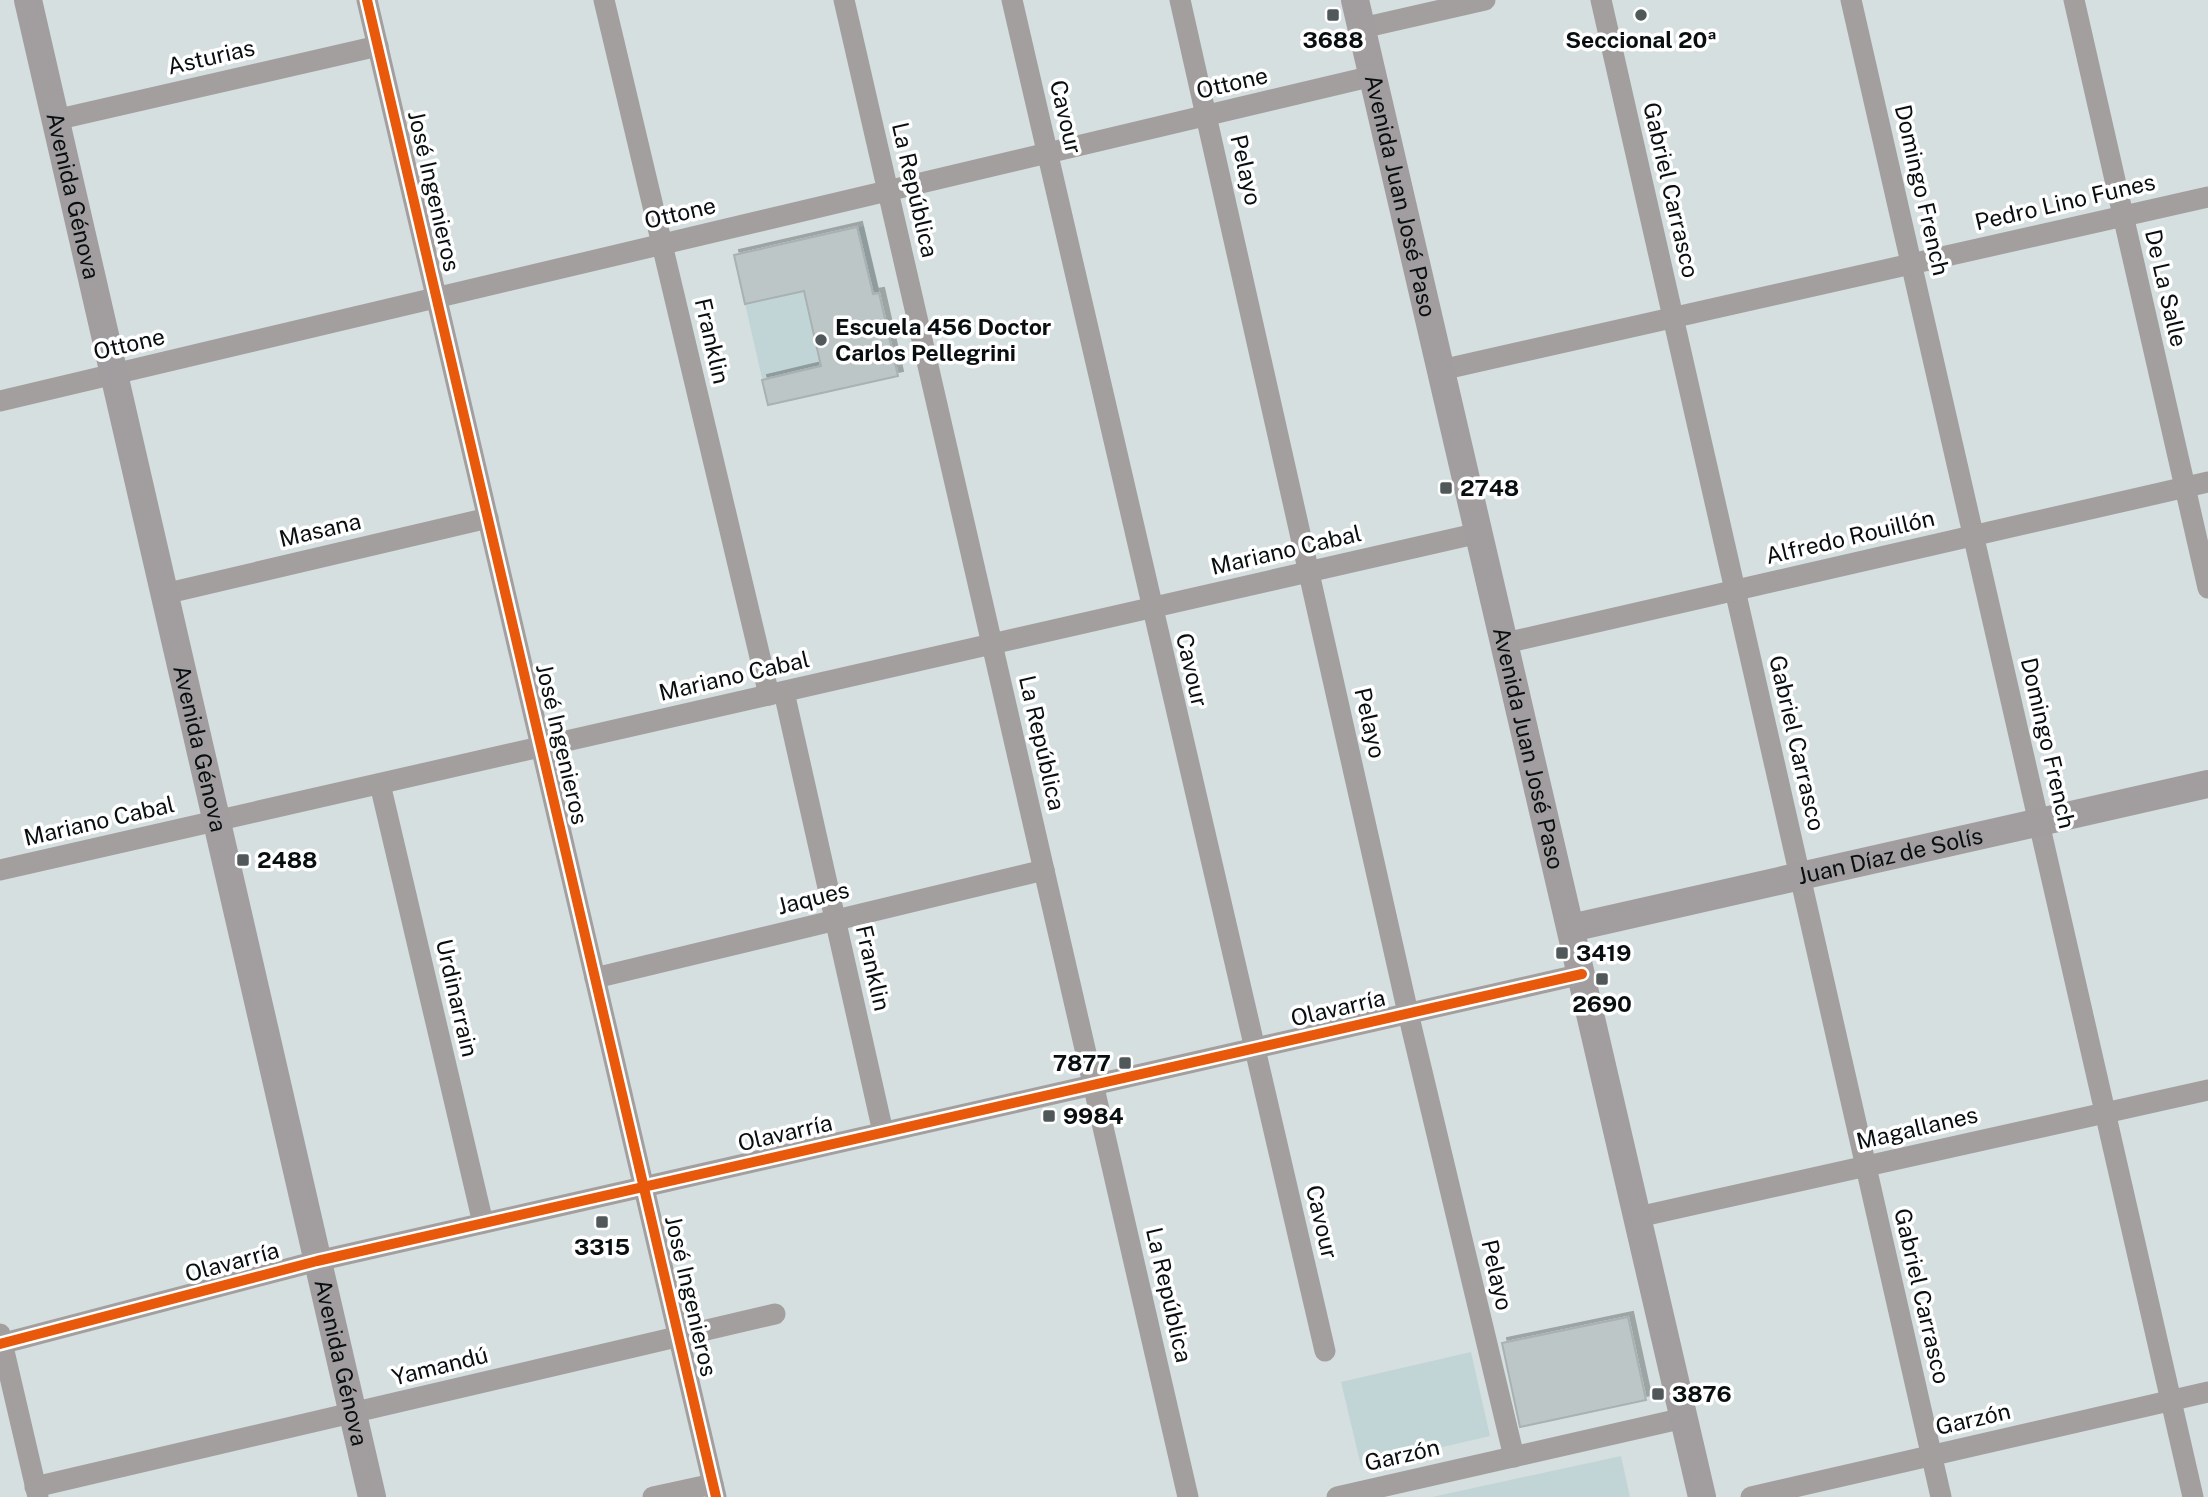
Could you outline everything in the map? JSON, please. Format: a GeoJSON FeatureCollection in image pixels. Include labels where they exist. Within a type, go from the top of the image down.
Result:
{"type":"FeatureCollection","features":[{"type":"Feature","properties":{"kind":"main road","name":"Avenida Génova"},"geometry":{"type":"LineString","coordinates":[[27,0],[372,1497]]}},
{"type":"Feature","properties":{"kind":"main road","name":"Avenida Juan José Paso"},"geometry":{"type":"LineString","coordinates":[[1355,0],[1702,1497]]}},
{"type":"Feature","properties":{"kind":"main road","name":"Juan Díaz de Solís"},"geometry":{"type":"LineString","coordinates":[[1571,928],[2208,784]]}},
{"type":"Feature","properties":{"kind":"street","name":"José Ingenieros"},"geometry":{"type":"LineString","coordinates":[[367,0],[714,1490]]}},
{"type":"Feature","properties":{"kind":"street","name":"Franklin"},"geometry":{"type":"LineString","coordinates":[[604,0],[662,244],[835,919],[883,1132]]}},
{"type":"Feature","properties":{"kind":"street","name":"La República"},"geometry":{"type":"LineString","coordinates":[[844,0],[1188,1497]]}},
{"type":"Feature","properties":{"kind":"street","name":"Cavour"},"geometry":{"type":"LineString","coordinates":[[1012,0],[1325,1351]]}},
{"type":"Feature","properties":{"kind":"street","name":"Pelayo"},"geometry":{"type":"LineString","coordinates":[[1180,0],[1408,1013],[1514,1457]]}},
{"type":"Feature","properties":{"kind":"street"},"geometry":{"type":"LineString","coordinates":[[1362,28],[1485,0]]}},
{"type":"Feature","properties":{"kind":"street","name":"Gabriel Carrasco"},"geometry":{"type":"LineString","coordinates":[[1601,0],[1941,1497]]}},
{"type":"Feature","properties":{"kind":"street","name":"Domingo French"},"geometry":{"type":"LineString","coordinates":[[1852,0],[2193,1497]]}},
{"type":"Feature","properties":{"kind":"street","name":"De La Salle"},"geometry":{"type":"LineString","coordinates":[[2074,0],[2208,588]]}},
{"type":"Feature","properties":{"kind":"street","name":"Asturias"},"geometry":{"type":"LineString","coordinates":[[55,120],[378,46]]}},
{"type":"Feature","properties":{"kind":"street","name":"Ottone"},"geometry":{"type":"LineString","coordinates":[[0,401],[1373,76]]}},
{"type":"Feature","properties":{"kind":"street","name":"Pedro Lino Funes"},"geometry":{"type":"LineString","coordinates":[[1441,370],[2208,197]]}},
{"type":"Feature","properties":{"kind":"street","name":"Alfredo Rouillón"},"geometry":{"type":"LineString","coordinates":[[1505,643],[2208,482]]}},
{"type":"Feature","properties":{"kind":"street","name":"Masana"},"geometry":{"type":"LineString","coordinates":[[164,594],[488,518]]}},
{"type":"Feature","properties":{"kind":"street","name":"Mariano Cabal"},"geometry":{"type":"LineString","coordinates":[[0,870],[1479,533]]}},
{"type":"Feature","properties":{"kind":"street","name":"Urdinarrain"},"geometry":{"type":"LineString","coordinates":[[380,784],[483,1223]]}},
{"type":"Feature","properties":{"kind":"street","name":"Jaques"},"geometry":{"type":"LineString","coordinates":[[595,978],[1044,870]]}},
{"type":"Feature","properties":{"kind":"street","name":"Olavarría"},"geometry":{"type":"LineString","coordinates":[[1,1341],[317,1261],[1582,974]]}},
{"type":"Feature","properties":{"kind":"street","name":"Magallanes"},"geometry":{"type":"LineString","coordinates":[[1638,1217],[2208,1090]]}},
{"type":"Feature","properties":{"kind":"street","name":"Yamandú"},"geometry":{"type":"LineString","coordinates":[[36,1492],[678,1335],[775,1314]]}},
{"type":"Feature","properties":{"kind":"street"},"geometry":{"type":"LineString","coordinates":[[1,1341],[36,1492]]}},
{"type":"Feature","properties":{"kind":"street","name":"Garzón"},"geometry":{"type":"LineString","coordinates":[[1751,1497],[2208,1392]]}},
{"type":"Feature","properties":{"kind":"street","name":"Garzón"},"geometry":{"type":"LineString","coordinates":[[1337,1497],[1684,1418]]}},
{"type":"Feature","properties":{"kind":"street"},"geometry":{"type":"LineString","coordinates":[[653,1497],[714,1490]]}},
{"type":"Feature","properties":{"kind":"shaded area","name":"Escuela 456 Doctor Carlos Pellegrini"},"geometry":{"type":"Polygon","coordinates":[[[864,226],[898,376],[768,405],[734,255],[864,226]]]}},
{"type":"Feature","properties":{"kind":"shaded area"},"geometry":{"type":"Polygon","coordinates":[[[1471,1352],[1490,1436],[1361,1466],[1341,1382],[1471,1352]]]}},
{"type":"Feature","properties":{"kind":"shaded area"},"geometry":{"type":"Polygon","coordinates":[[[1621,1456],[1630,1497],[1432,1497],[1621,1456]]]}},
{"type":"Feature","properties":{"kind":"building","name":"Escuela 456 Doctor Carlos Pellegrini"},"geometry":{"type":"Polygon","coordinates":[[[857,227],[873,294],[879,293],[898,376],[768,405],[762,380],[821,366],[804,291],[745,304],[734,255],[857,227]]]}},
{"type":"Feature","properties":{"kind":"building"},"geometry":{"type":"Polygon","coordinates":[[[1628,1317],[1646,1400],[1520,1427],[1502,1343],[1628,1317]]]}},
{"type":"Feature","properties":{"kind":"cycle path"},"geometry":{"type":"LineString","coordinates":[[367,0],[716,1497]]}},
{"type":"Feature","properties":{"kind":"cycle path"},"geometry":{"type":"LineString","coordinates":[[0,1344],[317,1261],[1582,974]]}},
{"type":"Feature","properties":{"kind":"place","name":"3688"},"geometry":{"type":"Point","coordinates":[1333,15]}},
{"type":"Feature","properties":{"kind":"place","name":"Seccional 20ª"},"geometry":{"type":"Point","coordinates":[1641,15]}},
{"type":"Feature","properties":{"kind":"place","name":"Escuela 456 Doctor Carlos Pellegrini"},"geometry":{"type":"Point","coordinates":[821,340]}},
{"type":"Feature","properties":{"kind":"place","name":"2748"},"geometry":{"type":"Point","coordinates":[1446,488]}},
{"type":"Feature","properties":{"kind":"place","name":"2488"},"geometry":{"type":"Point","coordinates":[243,860]}},
{"type":"Feature","properties":{"kind":"place","name":"3419"},"geometry":{"type":"Point","coordinates":[1562,953]}},
{"type":"Feature","properties":{"kind":"place","name":"2690"},"geometry":{"type":"Point","coordinates":[1602,979]}},
{"type":"Feature","properties":{"kind":"place","name":"7877"},"geometry":{"type":"Point","coordinates":[1125,1063]}},
{"type":"Feature","properties":{"kind":"place","name":"9984"},"geometry":{"type":"Point","coordinates":[1049,1116]}},
{"type":"Feature","properties":{"kind":"place","name":"3315"},"geometry":{"type":"Point","coordinates":[602,1222]}},
{"type":"Feature","properties":{"kind":"place","name":"3876"},"geometry":{"type":"Point","coordinates":[1658,1394]}}]}
